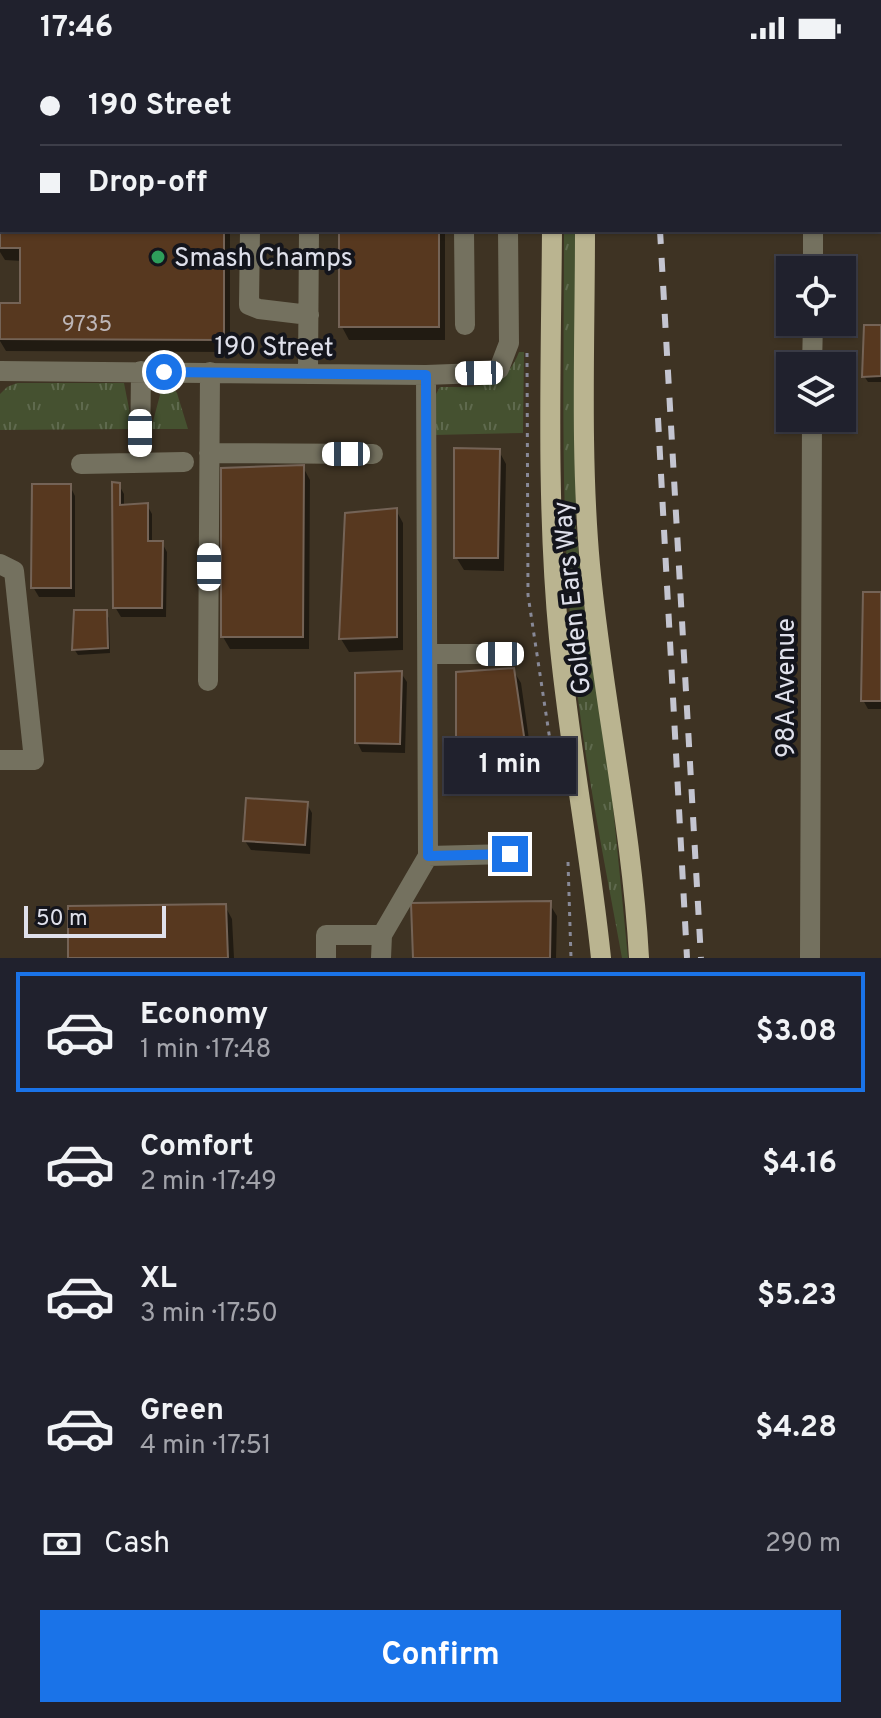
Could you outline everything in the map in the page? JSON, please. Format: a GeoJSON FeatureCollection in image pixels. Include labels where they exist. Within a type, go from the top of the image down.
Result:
{"type":"FeatureCollection","features":[{"type":"Feature","properties":{"kind":"main road","name":"Golden Ears Way"},"geometry":{"type":"LineString","coordinates":[[552,232],[551,490],[559,638],[601,958]]}},
{"type":"Feature","properties":{"kind":"main road","name":"Golden Ears Way"},"geometry":{"type":"LineString","coordinates":[[585,232],[587,522],[594,603],[628,846],[639,958]]}},
{"type":"Feature","properties":{"kind":"street"},"geometry":{"type":"LineString","coordinates":[[250,232],[249,305],[309,315]]}},
{"type":"Feature","properties":{"kind":"street"},"geometry":{"type":"LineString","coordinates":[[308,372],[309,232]]}},
{"type":"Feature","properties":{"kind":"street"},"geometry":{"type":"LineString","coordinates":[[464,232],[465,325]]}},
{"type":"Feature","properties":{"kind":"street","name":"190 Street"},"geometry":{"type":"LineString","coordinates":[[0,371],[426,375],[499,369],[509,343],[508,232]]}},
{"type":"Feature","properties":{"kind":"street"},"geometry":{"type":"LineString","coordinates":[[813,232],[813,256]]}},
{"type":"Feature","properties":{"kind":"street"},"geometry":{"type":"LineString","coordinates":[[140,463],[141,371]]}},
{"type":"Feature","properties":{"kind":"street"},"geometry":{"type":"LineString","coordinates":[[208,681],[210,372]]}},
{"type":"Feature","properties":{"kind":"street"},"geometry":{"type":"LineString","coordinates":[[381,958],[382,935],[428,856],[426,375]]}},
{"type":"Feature","properties":{"kind":"street","name":"98A Avenue"},"geometry":{"type":"LineString","coordinates":[[810,958],[812,432]]}},
{"type":"Feature","properties":{"kind":"street"},"geometry":{"type":"LineString","coordinates":[[209,453],[373,454]]}},
{"type":"Feature","properties":{"kind":"street"},"geometry":{"type":"LineString","coordinates":[[81,464],[184,462]]}},
{"type":"Feature","properties":{"kind":"street"},"geometry":{"type":"LineString","coordinates":[[0,564],[14,571],[34,760],[0,760]]}},
{"type":"Feature","properties":{"kind":"street"},"geometry":{"type":"LineString","coordinates":[[428,654],[500,654]]}},
{"type":"Feature","properties":{"kind":"street"},"geometry":{"type":"LineString","coordinates":[[428,856],[510,854]]}},
{"type":"Feature","properties":{"kind":"street"},"geometry":{"type":"LineString","coordinates":[[326,958],[326,935],[382,935]]}},
{"type":"Feature","properties":{"kind":"shaded area"},"geometry":{"type":"Polygon","coordinates":[[[0,232],[881,232],[881,958],[0,958],[0,232]]]}},
{"type":"Feature","properties":{"kind":"green space"},"geometry":{"type":"Polygon","coordinates":[[[564,232],[575,232],[576,529],[612,796],[628,958],[622,958],[581,721],[568,590],[563,384],[564,232]]]}},
{"type":"Feature","properties":{"kind":"green space"},"geometry":{"type":"Polygon","coordinates":[[[519,352],[524,352],[523,433],[434,435],[436,394],[440,387],[476,386],[497,380],[513,365],[519,352]]]}},
{"type":"Feature","properties":{"kind":"green space"},"geometry":{"type":"Polygon","coordinates":[[[17,383],[124,383],[133,429],[0,430],[0,394],[17,383]]]}},
{"type":"Feature","properties":{"kind":"green space"},"geometry":{"type":"Polygon","coordinates":[[[174,389],[177,393],[188,429],[151,429],[161,391],[174,389]]]}},
{"type":"Feature","properties":{"kind":"building"},"geometry":{"type":"Polygon","coordinates":[[[0,232],[224,232],[224,340],[0,339],[0,303],[20,303],[20,248],[0,248],[0,232]]]}},
{"type":"Feature","properties":{"kind":"building"},"geometry":{"type":"Polygon","coordinates":[[[339,232],[439,232],[439,327],[339,327],[339,232]]]}},
{"type":"Feature","properties":{"kind":"building"},"geometry":{"type":"Polygon","coordinates":[[[864,325],[881,325],[881,376],[862,377],[864,325]]]}},
{"type":"Feature","properties":{"kind":"building"},"geometry":{"type":"Polygon","coordinates":[[[454,448],[500,449],[498,558],[454,558],[454,448]]]}},
{"type":"Feature","properties":{"kind":"building"},"geometry":{"type":"Polygon","coordinates":[[[304,465],[303,637],[221,637],[221,468],[304,465]]]}},
{"type":"Feature","properties":{"kind":"building"},"geometry":{"type":"Polygon","coordinates":[[[112,482],[120,483],[120,505],[148,503],[148,541],[163,541],[162,608],[113,608],[112,482]]]}},
{"type":"Feature","properties":{"kind":"building"},"geometry":{"type":"Polygon","coordinates":[[[32,484],[71,484],[71,588],[31,588],[32,484]]]}},
{"type":"Feature","properties":{"kind":"building"},"geometry":{"type":"Polygon","coordinates":[[[397,508],[397,637],[339,639],[345,513],[397,508]]]}},
{"type":"Feature","properties":{"kind":"building"},"geometry":{"type":"Polygon","coordinates":[[[863,592],[881,592],[881,701],[861,701],[863,592]]]}},
{"type":"Feature","properties":{"kind":"building"},"geometry":{"type":"Polygon","coordinates":[[[74,610],[107,610],[108,648],[72,650],[74,610]]]}},
{"type":"Feature","properties":{"kind":"building"},"geometry":{"type":"Polygon","coordinates":[[[514,668],[530,777],[456,775],[456,672],[514,668]]]}},
{"type":"Feature","properties":{"kind":"building"},"geometry":{"type":"Polygon","coordinates":[[[402,671],[400,744],[355,743],[355,673],[402,671]]]}},
{"type":"Feature","properties":{"kind":"building"},"geometry":{"type":"Polygon","coordinates":[[[246,798],[308,802],[305,845],[243,841],[246,798]]]}},
{"type":"Feature","properties":{"kind":"building"},"geometry":{"type":"Polygon","coordinates":[[[551,901],[550,958],[413,958],[411,903],[551,901]]]}},
{"type":"Feature","properties":{"kind":"building"},"geometry":{"type":"Polygon","coordinates":[[[226,904],[228,958],[68,958],[68,906],[226,904]]]}},
{"type":"Feature","properties":{"kind":"railway"},"geometry":{"type":"LineString","coordinates":[[660,232],[701,958]]}},
{"type":"Feature","properties":{"kind":"railway"},"geometry":{"type":"LineString","coordinates":[[658,418],[687,958]]}},
{"type":"Feature","properties":{"kind":"place","name":"Smash Champs"},"geometry":{"type":"Point","coordinates":[158,257]}},
{"type":"Feature","properties":{"kind":"route"},"geometry":{"type":"LineString","coordinates":[[164,372],[426,375],[428,856],[510,854]]}}]}
